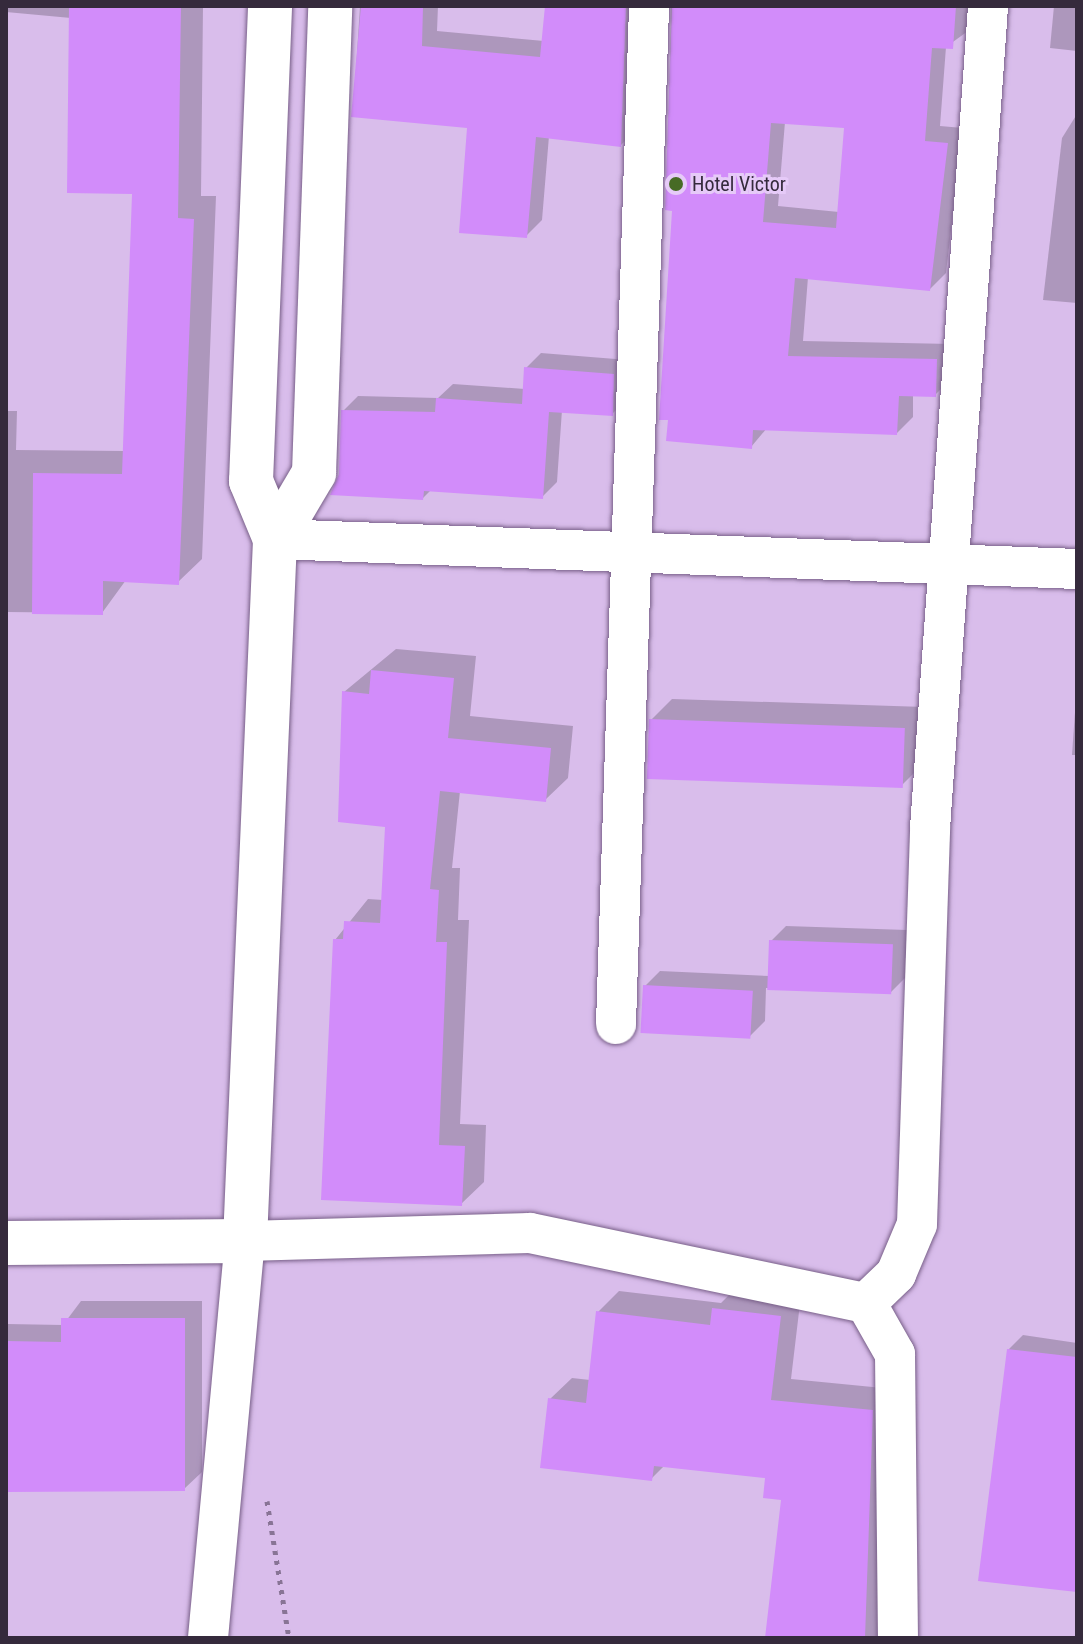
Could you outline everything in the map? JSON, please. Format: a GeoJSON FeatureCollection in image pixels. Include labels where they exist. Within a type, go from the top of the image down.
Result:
{"type":"FeatureCollection","features":[{"type":"Feature","properties":{"kind":"main road"},"geometry":{"type":"LineString","coordinates":[[6,1243],[245,1241],[275,539],[251,481],[270,6]]}},
{"type":"Feature","properties":{"kind":"main road"},"geometry":{"type":"LineString","coordinates":[[275,539],[314,473],[330,6]]}},
{"type":"Feature","properties":{"kind":"street"},"geometry":{"type":"LineString","coordinates":[[616,1024],[649,6]]}},
{"type":"Feature","properties":{"kind":"street"},"geometry":{"type":"LineString","coordinates":[[866,1303],[896,1274],[917,1224],[930,828],[952,565],[988,6]]}},
{"type":"Feature","properties":{"kind":"street"},"geometry":{"type":"LineString","coordinates":[[275,539],[631,555],[1077,569]]}},
{"type":"Feature","properties":{"kind":"street"},"geometry":{"type":"LineString","coordinates":[[208,1638],[245,1241],[530,1233],[866,1303],[895,1354],[898,1638]]}},
{"type":"Feature","properties":{"kind":"building"},"geometry":{"type":"Polygon","coordinates":[[[69,6],[181,6],[178,218],[194,219],[179,585],[103,581],[103,615],[32,614],[33,473],[122,474],[132,194],[67,193],[69,6]]]}},
{"type":"Feature","properties":{"kind":"building"},"geometry":{"type":"Polygon","coordinates":[[[361,6],[423,6],[422,46],[540,57],[545,6],[626,6],[621,147],[536,137],[527,238],[459,233],[467,128],[351,117],[361,6]]]}},
{"type":"Feature","properties":{"kind":"building"},"geometry":{"type":"Polygon","coordinates":[[[672,6],[956,6],[953,49],[932,48],[925,141],[948,143],[930,291],[795,278],[788,356],[937,359],[936,397],[899,396],[897,435],[753,430],[752,449],[666,441],[668,420],[659,420],[672,211],[665,210],[672,6]],[[771,123],[763,222],[836,228],[844,128],[771,123]]]}},
{"type":"Feature","properties":{"kind":"building"},"geometry":{"type":"Polygon","coordinates":[[[524,367],[614,374],[613,416],[549,412],[543,499],[424,491],[423,500],[330,495],[339,474],[341,410],[435,412],[436,398],[522,404],[524,367]]]}},
{"type":"Feature","properties":{"kind":"building"},"geometry":{"type":"Polygon","coordinates":[[[371,670],[454,678],[448,738],[551,748],[546,802],[440,791],[430,889],[439,890],[436,942],[447,942],[439,1145],[465,1146],[462,1206],[321,1200],[333,939],[343,939],[344,921],[380,923],[385,827],[338,822],[342,691],[369,694],[371,670]]]}},
{"type":"Feature","properties":{"kind":"building"},"geometry":{"type":"Polygon","coordinates":[[[649,719],[905,728],[903,788],[647,779],[649,719]]]}},
{"type":"Feature","properties":{"kind":"building"},"geometry":{"type":"Polygon","coordinates":[[[769,940],[893,944],[891,994],[767,990],[769,940]]]}},
{"type":"Feature","properties":{"kind":"building"},"geometry":{"type":"Polygon","coordinates":[[[643,985],[753,991],[750,1039],[640,1033],[643,985]]]}},
{"type":"Feature","properties":{"kind":"building"},"geometry":{"type":"Polygon","coordinates":[[[712,1308],[781,1316],[771,1400],[873,1410],[865,1638],[765,1638],[781,1500],[763,1498],[765,1478],[654,1466],[652,1481],[540,1468],[548,1398],[586,1403],[596,1311],[710,1325],[712,1308]]]}},
{"type":"Feature","properties":{"kind":"building"},"geometry":{"type":"Polygon","coordinates":[[[61,1318],[185,1318],[185,1491],[6,1492],[6,1341],[61,1342],[61,1318]]]}},
{"type":"Feature","properties":{"kind":"building"},"geometry":{"type":"Polygon","coordinates":[[[1007,1349],[1077,1357],[1077,1592],[978,1581],[1007,1349]]]}},
{"type":"Feature","properties":{"kind":"place","name":"Hotel Victor"},"geometry":{"type":"Point","coordinates":[676,184]}}]}
